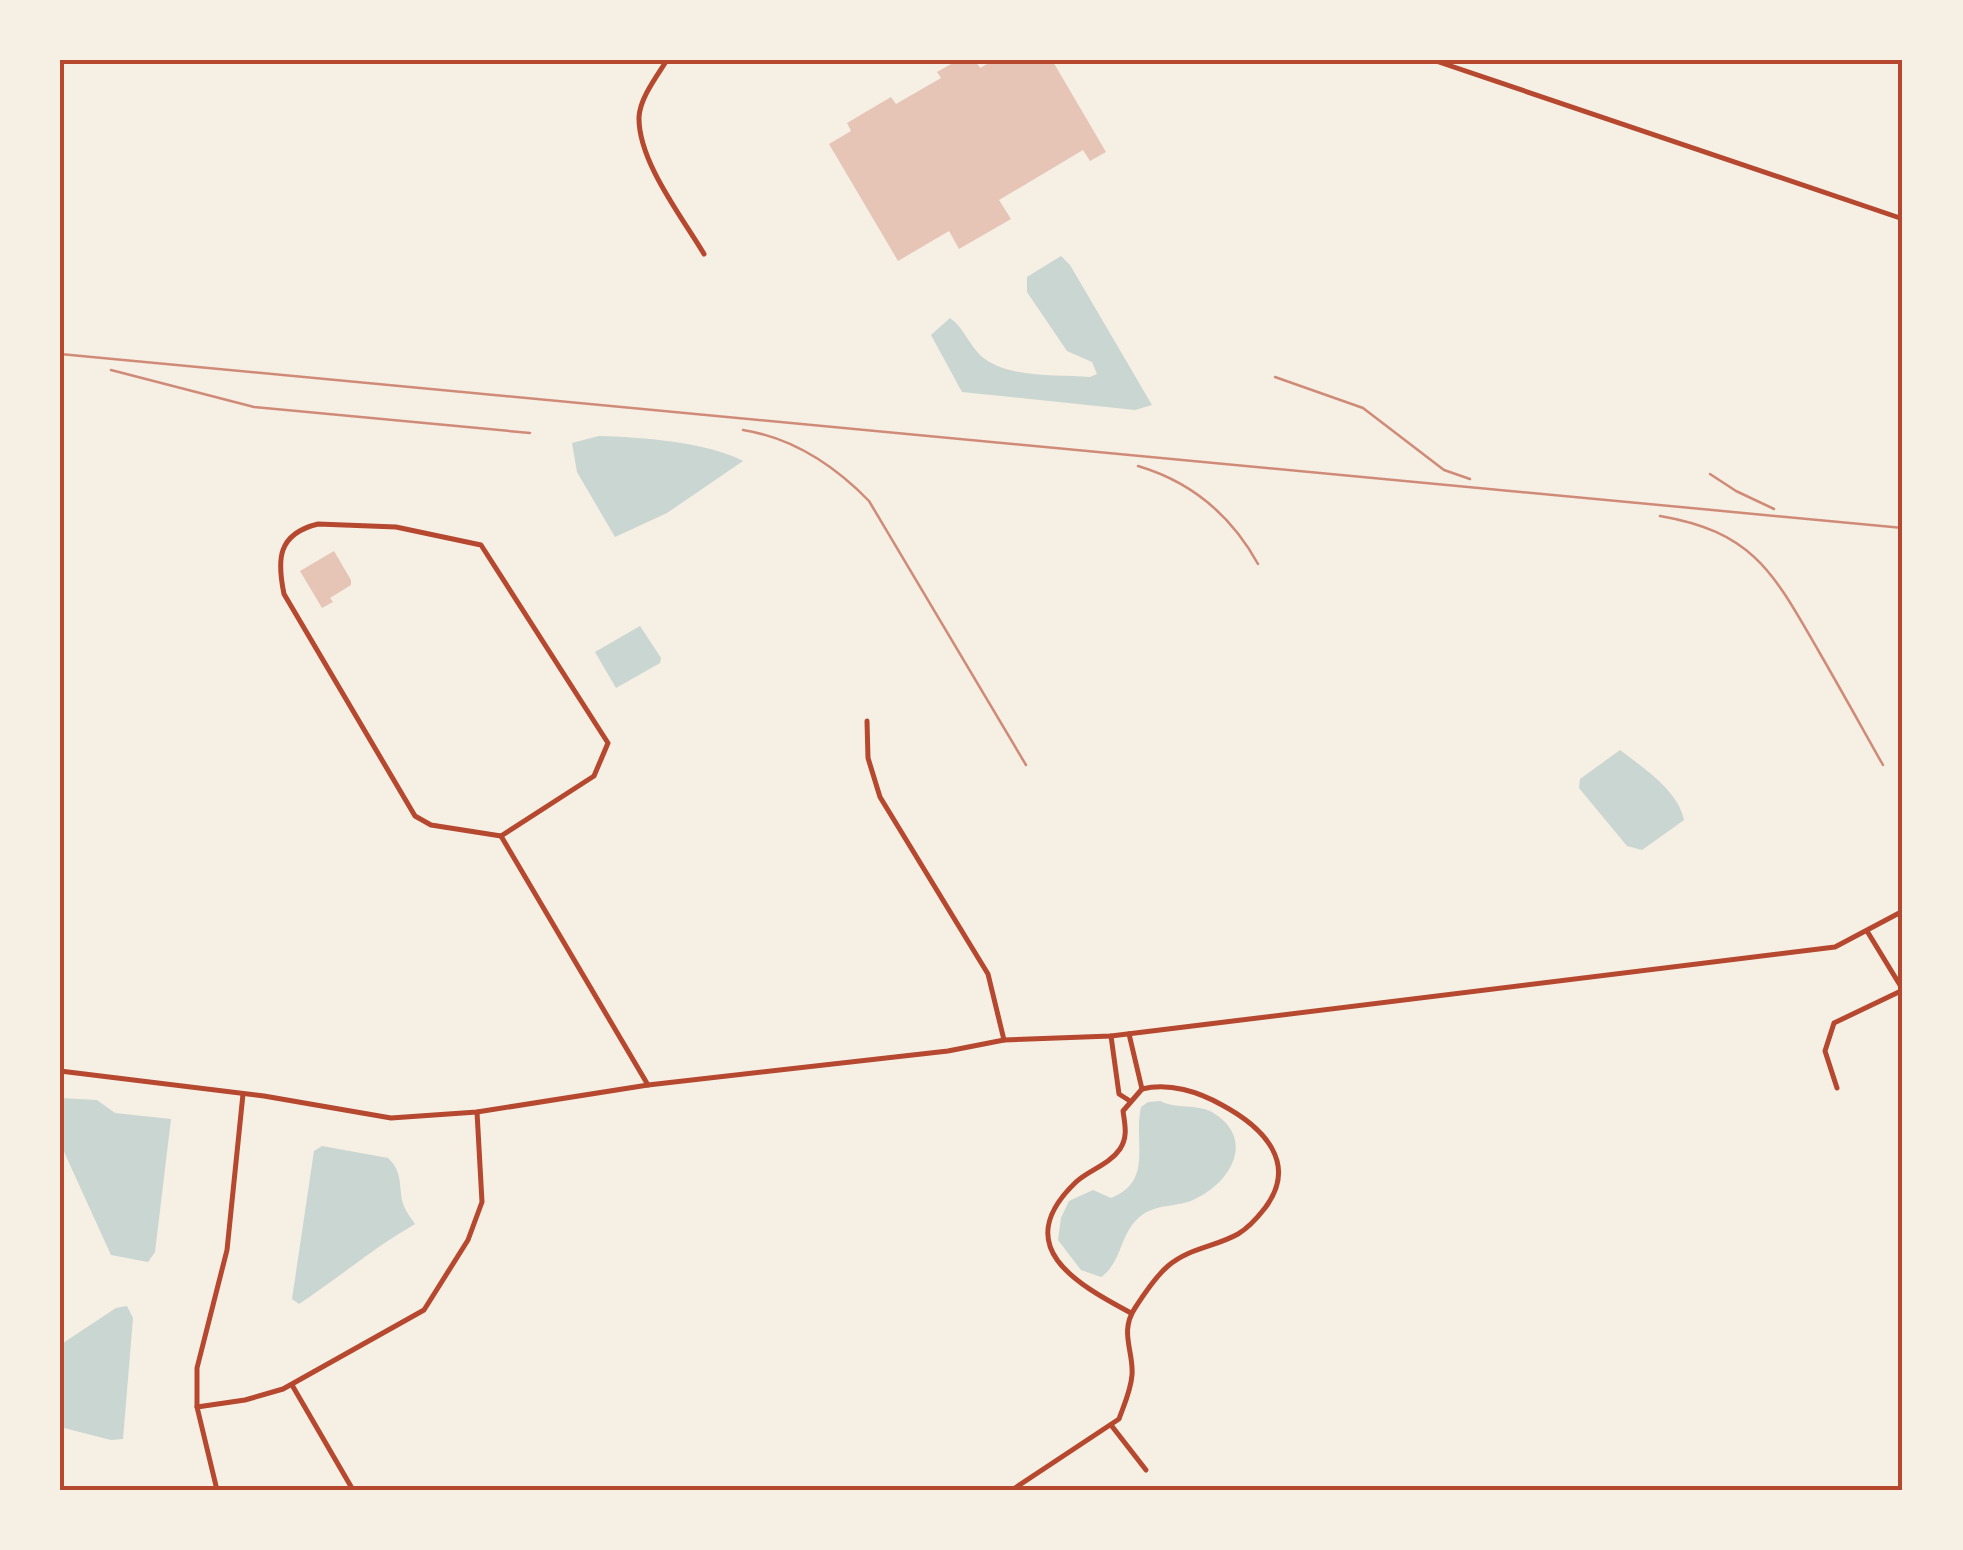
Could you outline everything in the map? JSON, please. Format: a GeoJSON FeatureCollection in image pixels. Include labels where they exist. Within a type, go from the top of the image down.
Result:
{"type":"FeatureCollection","features":[{"type":"Feature","properties":{"kind":"street"},"geometry":{"type":"LineString","coordinates":[[667,60],[639,116],[649,161],[704,254]]}},
{"type":"Feature","properties":{"kind":"street"},"geometry":{"type":"LineString","coordinates":[[1433,60],[1903,220]]}},
{"type":"Feature","properties":{"kind":"street"},"geometry":{"type":"LineString","coordinates":[[318,524],[396,527],[474,542],[489,554],[608,743],[594,776],[501,836],[431,825],[414,816],[284,594],[278,564],[284,545],[300,531],[318,524]]}},
{"type":"Feature","properties":{"kind":"street"},"geometry":{"type":"LineString","coordinates":[[867,721],[868,758],[880,797],[988,974],[1004,1040]]}},
{"type":"Feature","properties":{"kind":"street"},"geometry":{"type":"LineString","coordinates":[[501,836],[648,1085]]}},
{"type":"Feature","properties":{"kind":"street"},"geometry":{"type":"LineString","coordinates":[[60,1071],[391,1118],[477,1112],[648,1085],[936,1052],[1004,1040],[1129,1034],[1835,947],[1903,911]]}},
{"type":"Feature","properties":{"kind":"street"},"geometry":{"type":"LineString","coordinates":[[1837,1088],[1825,1050],[1834,1023],[1903,990],[1867,931]]}},
{"type":"Feature","properties":{"kind":"street"},"geometry":{"type":"LineString","coordinates":[[1129,1034],[1142,1089]]}},
{"type":"Feature","properties":{"kind":"street"},"geometry":{"type":"LineString","coordinates":[[1111,1036],[1119,1094],[1130,1101]]}},
{"type":"Feature","properties":{"kind":"street"},"geometry":{"type":"LineString","coordinates":[[1012,1490],[1119,1419],[1133,1372],[1126,1344],[1131,1314],[1167,1266],[1192,1250],[1237,1234],[1258,1218],[1280,1180],[1280,1166],[1265,1138],[1234,1112],[1202,1094],[1156,1085],[1142,1089],[1123,1111],[1126,1134],[1122,1147],[1077,1181],[1056,1206],[1046,1231],[1054,1260],[1131,1314]]}},
{"type":"Feature","properties":{"kind":"street"},"geometry":{"type":"LineString","coordinates":[[217,1490],[197,1407],[197,1368],[227,1250],[243,1094]]}},
{"type":"Feature","properties":{"kind":"street"},"geometry":{"type":"LineString","coordinates":[[197,1407],[245,1400],[292,1385],[424,1310],[468,1240],[482,1202],[477,1112]]}},
{"type":"Feature","properties":{"kind":"street"},"geometry":{"type":"LineString","coordinates":[[292,1385],[353,1490]]}},
{"type":"Feature","properties":{"kind":"street"},"geometry":{"type":"LineString","coordinates":[[1111,1425],[1146,1470]]}},
{"type":"Feature","properties":{"kind":"shaded area"},"geometry":{"type":"Polygon","coordinates":[[[1061,256],[1152,405],[1135,410],[962,392],[931,335],[950,318],[981,356],[1005,369],[1048,375],[1097,374],[1092,362],[1067,351],[1027,292],[1027,277],[1061,256]]]}},
{"type":"Feature","properties":{"kind":"shaded area"},"geometry":{"type":"Polygon","coordinates":[[[599,436],[692,445],[743,461],[667,513],[615,537],[577,472],[572,443],[599,436]]]}},
{"type":"Feature","properties":{"kind":"shaded area"},"geometry":{"type":"Polygon","coordinates":[[[640,626],[661,658],[660,663],[616,688],[595,652],[640,626]]]}},
{"type":"Feature","properties":{"kind":"shaded area"},"geometry":{"type":"Polygon","coordinates":[[[1620,750],[1667,789],[1684,820],[1642,850],[1627,846],[1579,788],[1580,779],[1620,750]]]}},
{"type":"Feature","properties":{"kind":"shaded area"},"geometry":{"type":"Polygon","coordinates":[[[60,1098],[97,1100],[115,1113],[171,1119],[155,1252],[148,1262],[111,1255],[60,1143],[60,1098]]]}},
{"type":"Feature","properties":{"kind":"shaded area"},"geometry":{"type":"Polygon","coordinates":[[[1160,1101],[1212,1112],[1226,1123],[1236,1147],[1234,1160],[1228,1172],[1207,1192],[1142,1215],[1101,1277],[1081,1270],[1058,1240],[1061,1218],[1069,1201],[1093,1190],[1111,1198],[1133,1182],[1139,1160],[1141,1107],[1160,1101]]]}},
{"type":"Feature","properties":{"kind":"shaded area"},"geometry":{"type":"Polygon","coordinates":[[[322,1146],[388,1158],[398,1173],[403,1203],[415,1224],[299,1304],[292,1299],[314,1151],[322,1146]]]}},
{"type":"Feature","properties":{"kind":"shaded area"},"geometry":{"type":"Polygon","coordinates":[[[127,1306],[133,1318],[123,1439],[111,1440],[60,1427],[60,1345],[116,1308],[127,1306]]]}},
{"type":"Feature","properties":{"kind":"building"},"geometry":{"type":"Polygon","coordinates":[[[958,60],[975,60],[980,68],[994,60],[1052,60],[1106,152],[1090,161],[1083,150],[999,200],[1011,219],[959,249],[949,231],[898,261],[829,144],[851,131],[847,123],[891,97],[896,104],[941,78],[937,72],[958,60]]]}},
{"type":"Feature","properties":{"kind":"building"},"geometry":{"type":"Polygon","coordinates":[[[334,551],[351,585],[322,608],[300,571],[334,551]]]}},
{"type":"Feature","properties":{"kind":"railway"},"geometry":{"type":"LineString","coordinates":[[60,354],[1903,528]]}},
{"type":"Feature","properties":{"kind":"railway"},"geometry":{"type":"LineString","coordinates":[[111,370],[254,407],[530,433]]}},
{"type":"Feature","properties":{"kind":"railway"},"geometry":{"type":"LineString","coordinates":[[1275,377],[1363,408],[1444,470],[1470,479]]}},
{"type":"Feature","properties":{"kind":"railway"},"geometry":{"type":"LineString","coordinates":[[743,430],[779,439],[812,455],[869,501],[1026,765]]}},
{"type":"Feature","properties":{"kind":"railway"},"geometry":{"type":"LineString","coordinates":[[1138,466],[1176,481],[1208,503],[1235,530],[1258,564]]}},
{"type":"Feature","properties":{"kind":"railway"},"geometry":{"type":"LineString","coordinates":[[1710,474],[1774,509]]}},
{"type":"Feature","properties":{"kind":"railway"},"geometry":{"type":"LineString","coordinates":[[1660,516],[1718,533],[1758,560],[1788,599],[1883,765]]}}]}
